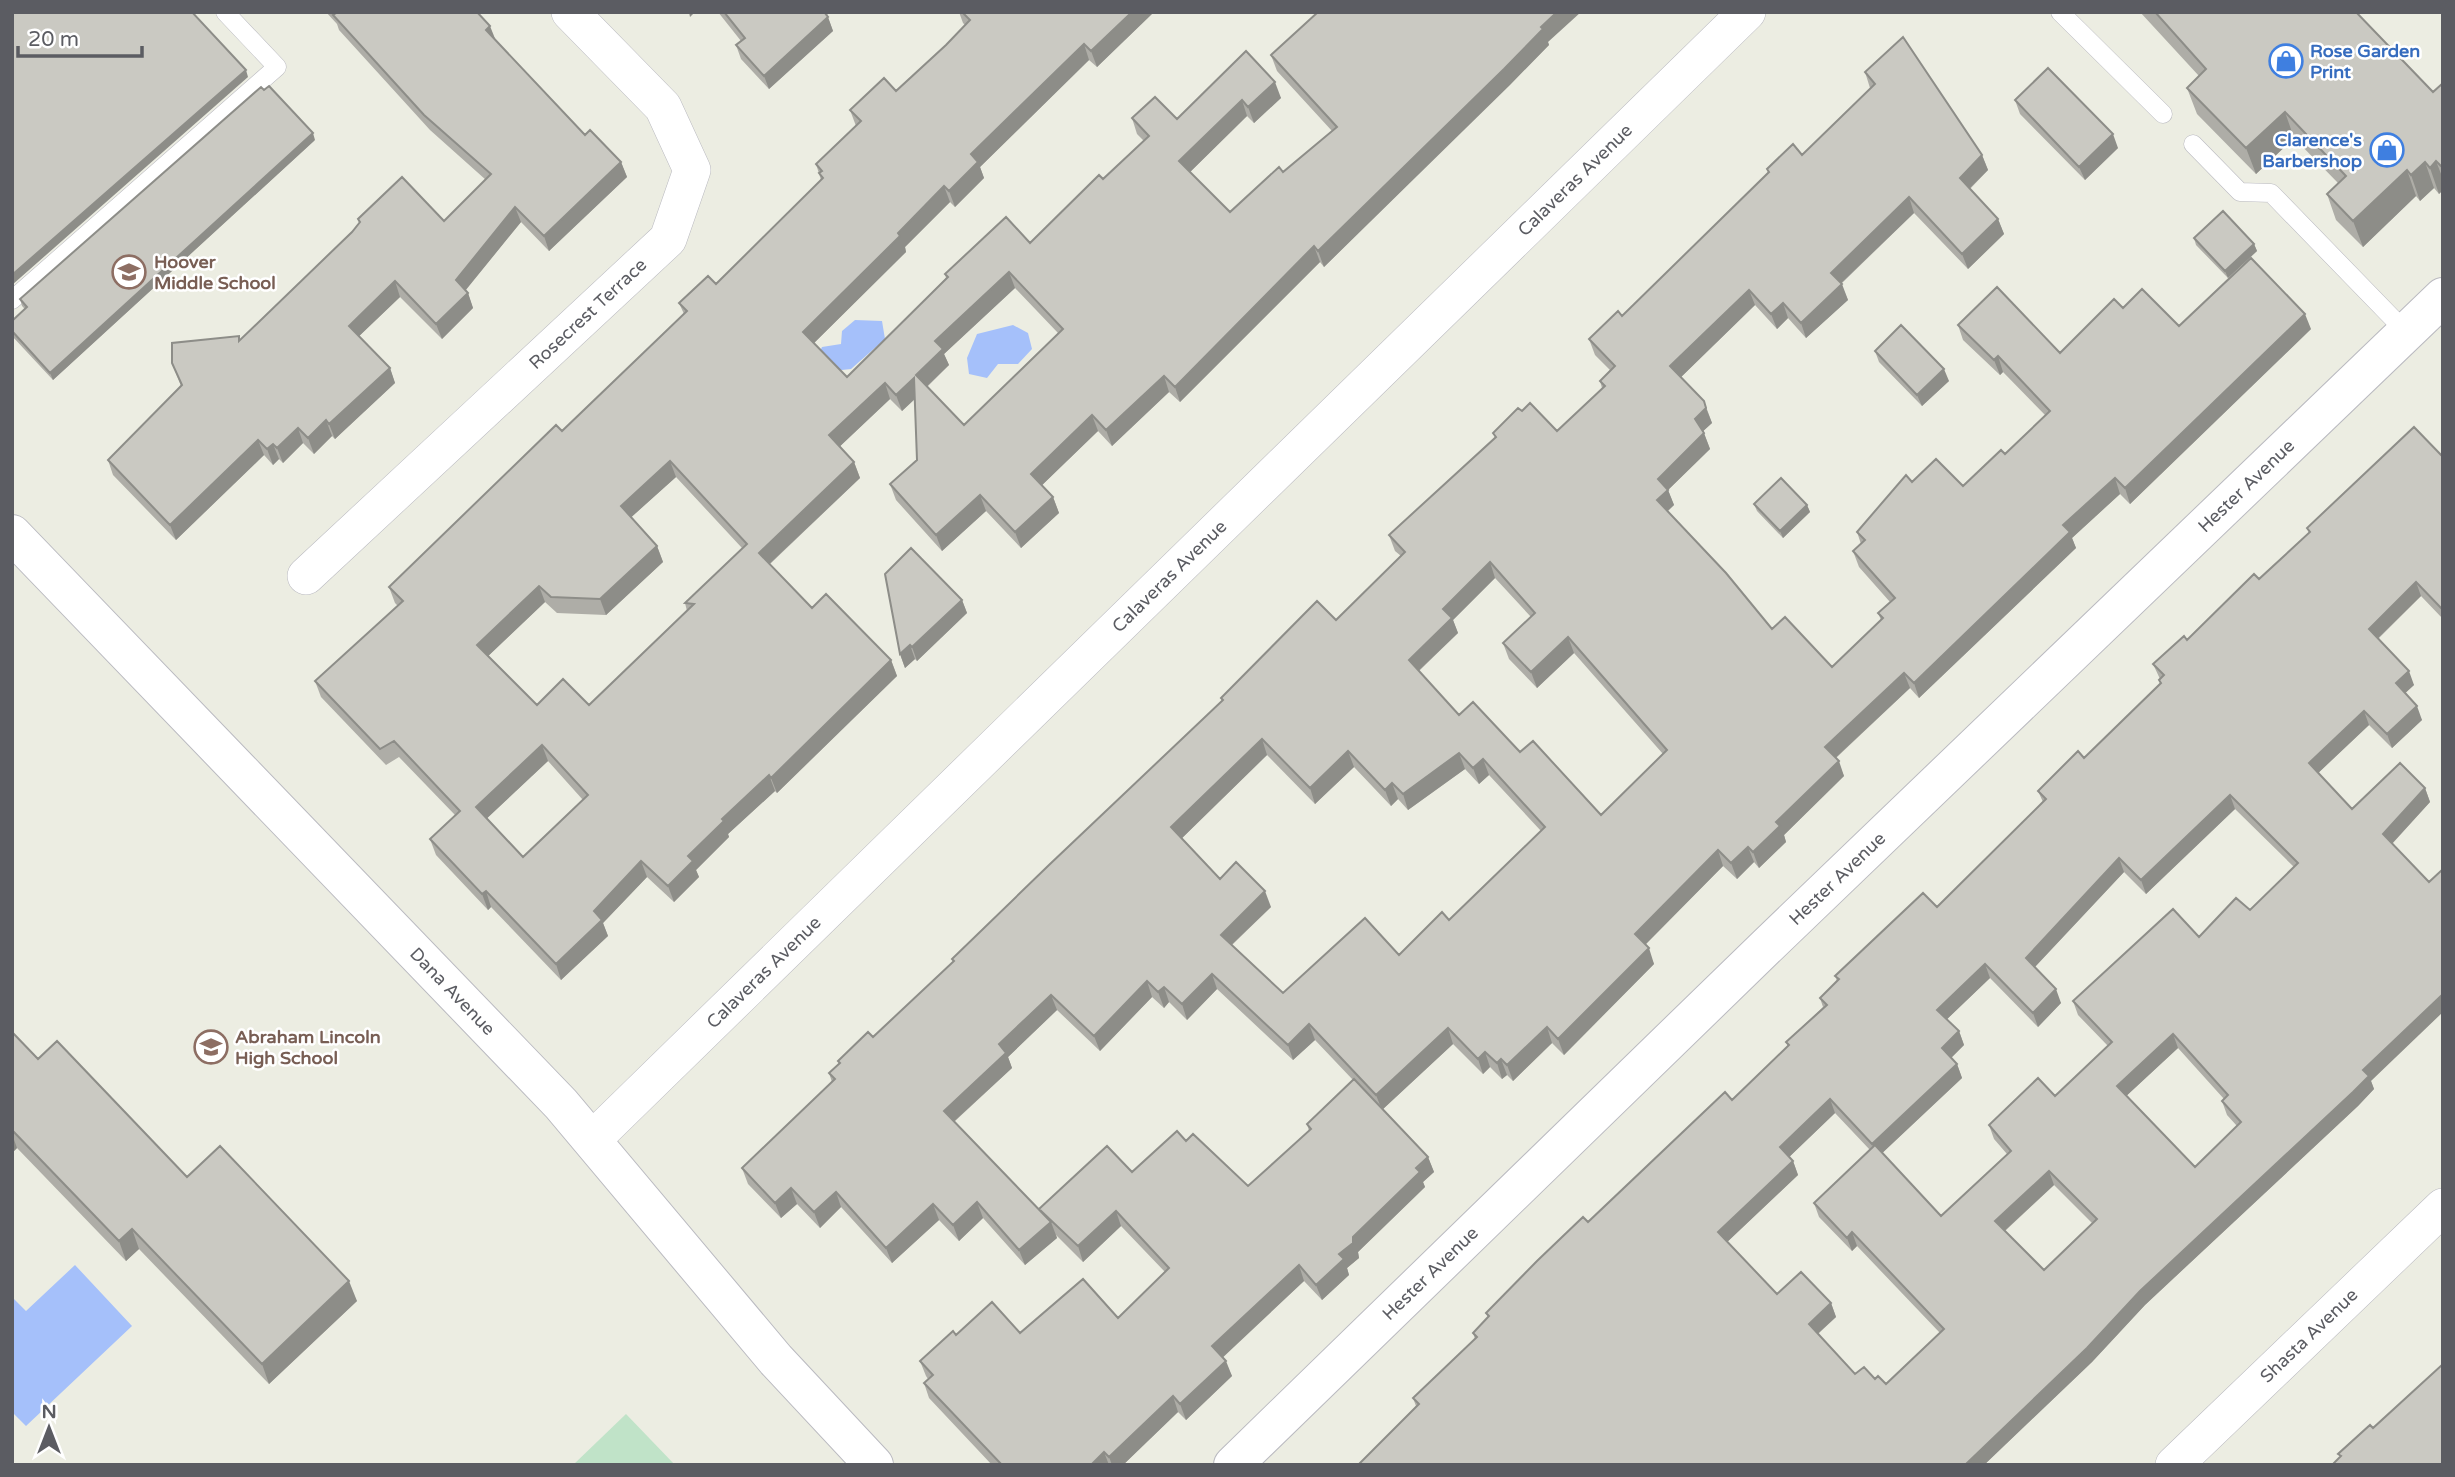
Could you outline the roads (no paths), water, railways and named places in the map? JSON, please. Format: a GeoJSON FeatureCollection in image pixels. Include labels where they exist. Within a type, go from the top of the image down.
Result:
{"type":"FeatureCollection","features":[{"type":"Feature","properties":{"kind":"street","name":"Rosecrest Terrace"},"geometry":{"type":"LineString","coordinates":[[306,576],[668,239],[692,170],[663,107],[570,12]]}},
{"type":"Feature","properties":{"kind":"street","name":"Calaveras Avenue"},"geometry":{"type":"LineString","coordinates":[[592,1140],[1747,12]]}},
{"type":"Feature","properties":{"kind":"street","name":"Hester Avenue"},"geometry":{"type":"LineString","coordinates":[[1233,1465],[1757,956],[2443,297]]}},
{"type":"Feature","properties":{"kind":"street","name":"Dana Avenue"},"geometry":{"type":"LineString","coordinates":[[12,534],[545,1087],[776,1360],[874,1465]]}},
{"type":"Feature","properties":{"kind":"street","name":"Shasta Avenue"},"geometry":{"type":"LineString","coordinates":[[2174,1465],[2443,1207]]}},
{"type":"Feature","properties":{"kind":"lane"},"geometry":{"type":"LineString","coordinates":[[12,300],[277,67],[225,12]]}},
{"type":"Feature","properties":{"kind":"lane"},"geometry":{"type":"LineString","coordinates":[[2060,12],[2163,114]]}},
{"type":"Feature","properties":{"kind":"lane"},"geometry":{"type":"LineString","coordinates":[[2193,144],[2240,192],[2271,193],[2406,332]]}},
{"type":"Feature","properties":{"kind":"water"},"geometry":{"type":"Polygon","coordinates":[[[855,320],[882,321],[885,339],[851,369],[832,371],[816,360],[822,347],[841,344],[842,331],[855,320]]]}},
{"type":"Feature","properties":{"kind":"water"},"geometry":{"type":"Polygon","coordinates":[[[1013,325],[1028,333],[1032,349],[1018,364],[998,364],[987,378],[969,374],[967,358],[977,334],[1013,325]]]}},
{"type":"Feature","properties":{"kind":"water"},"geometry":{"type":"Polygon","coordinates":[[[75,1265],[132,1326],[26,1426],[12,1412],[12,1297],[26,1311],[75,1265]]]}},
{"type":"Feature","properties":{"kind":"place","name":"Rose Garden Print"},"geometry":{"type":"Point","coordinates":[2286,61]}},
{"type":"Feature","properties":{"kind":"place","name":"Clarence's Barbershop"},"geometry":{"type":"Point","coordinates":[2387,150]}},
{"type":"Feature","properties":{"kind":"place","name":"Hoover Middle School"},"geometry":{"type":"Point","coordinates":[129,272]}},
{"type":"Feature","properties":{"kind":"place","name":"Abraham Lincoln High School"},"geometry":{"type":"Point","coordinates":[211,1047]}}]}
